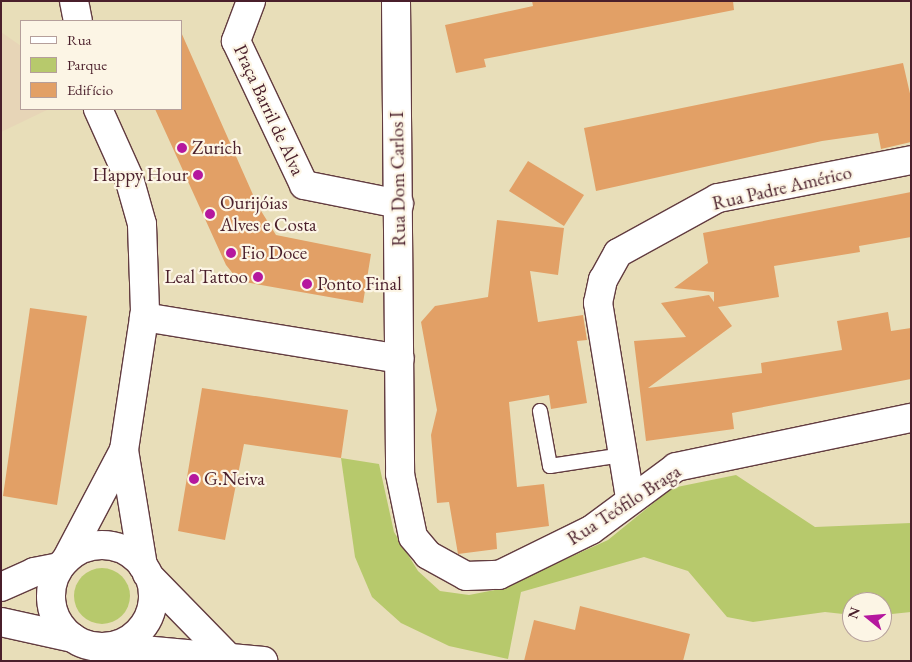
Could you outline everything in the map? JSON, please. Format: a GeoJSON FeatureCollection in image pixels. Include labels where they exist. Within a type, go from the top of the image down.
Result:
{"type":"FeatureCollection","features":[{"type":"Feature","properties":{"kind":"street"},"geometry":{"type":"LineString","coordinates":[[74,1],[78,20]]}},
{"type":"Feature","properties":{"kind":"street","name":"Praça Barril de Alva"},"geometry":{"type":"LineString","coordinates":[[251,1],[236,41],[304,184],[398,204]]}},
{"type":"Feature","properties":{"kind":"street","name":"Rua Dom Carlos I"},"geometry":{"type":"LineString","coordinates":[[397,2],[400,359]]}},
{"type":"Feature","properties":{"kind":"street"},"geometry":{"type":"LineString","coordinates":[[98,110],[129,178],[142,224],[144,317],[124,450],[152,600],[143,625],[131,637],[106,646]]}},
{"type":"Feature","properties":{"kind":"street","name":"Rua Padre Américo"},"geometry":{"type":"LineString","coordinates":[[630,498],[598,303],[603,280],[618,253],[718,198],[911,160]]}},
{"type":"Feature","properties":{"kind":"street"},"geometry":{"type":"LineString","coordinates":[[144,317],[400,359]]}},
{"type":"Feature","properties":{"kind":"street","name":"Rua Teófilo Braga"},"geometry":{"type":"LineString","coordinates":[[400,359],[399,465],[407,516],[413,537],[447,568],[466,576],[498,575],[591,530],[630,498],[676,466],[911,418]]}},
{"type":"Feature","properties":{"kind":"street"},"geometry":{"type":"LineString","coordinates":[[73,638],[60,625],[51,601],[63,564],[124,450]]}},
{"type":"Feature","properties":{"kind":"street"},"geometry":{"type":"LineString","coordinates":[[1,587],[34,572],[63,564],[88,547],[106,545],[130,554],[228,657]]}},
{"type":"Feature","properties":{"kind":"street"},"geometry":{"type":"LineString","coordinates":[[1,622],[106,646],[264,661]]}},
{"type":"Feature","properties":{"kind":"lane"},"geometry":{"type":"LineString","coordinates":[[540,411],[550,466],[623,455]]}},
{"type":"Feature","properties":{"kind":"shaded area"},"geometry":{"type":"Polygon","coordinates":[[[1,32],[20,45],[20,110],[47,110],[1,132],[1,32]]]}},
{"type":"Feature","properties":{"kind":"green space"},"geometry":{"type":"Polygon","coordinates":[[[341,458],[379,464],[394,532],[418,571],[440,591],[469,595],[500,589],[608,540],[672,488],[736,475],[815,527],[911,523],[911,612],[892,614],[892,592],[842,592],[842,614],[825,612],[753,622],[727,617],[688,571],[644,557],[521,592],[508,659],[449,646],[401,623],[372,597],[355,557],[341,458]]]}},
{"type":"Feature","properties":{"kind":"green space"},"geometry":{"type":"Polygon","coordinates":[[[97,568],[107,568],[122,576],[128,585],[130,596],[128,607],[122,616],[107,624],[97,624],[86,619],[79,612],[74,601],[74,591],[79,580],[86,573],[97,568]]]}},
{"type":"Feature","properties":{"kind":"building"},"geometry":{"type":"Polygon","coordinates":[[[532,1],[733,1],[734,10],[484,59],[486,67],[456,73],[445,25],[533,6],[532,1]]]}},
{"type":"Feature","properties":{"kind":"building"},"geometry":{"type":"Polygon","coordinates":[[[182,34],[258,206],[276,235],[371,254],[363,303],[239,281],[226,265],[155,110],[182,110],[182,34]]]}},
{"type":"Feature","properties":{"kind":"building"},"geometry":{"type":"Polygon","coordinates":[[[903,63],[911,98],[911,142],[881,149],[878,133],[822,141],[596,191],[584,128],[903,63]]]}},
{"type":"Feature","properties":{"kind":"building"},"geometry":{"type":"Polygon","coordinates":[[[528,161],[584,195],[564,226],[509,191],[528,161]]]}},
{"type":"Feature","properties":{"kind":"building"},"geometry":{"type":"Polygon","coordinates":[[[911,192],[911,237],[859,246],[860,252],[774,266],[779,297],[718,307],[732,326],[648,388],[762,373],[761,363],[842,350],[837,321],[888,312],[891,331],[911,328],[911,379],[732,413],[734,429],[646,441],[634,341],[686,337],[661,303],[709,295],[714,302],[714,292],[674,288],[708,263],[703,233],[911,192]]]}},
{"type":"Feature","properties":{"kind":"building"},"geometry":{"type":"Polygon","coordinates":[[[497,220],[564,228],[558,275],[530,271],[538,322],[583,315],[587,340],[577,341],[587,403],[551,409],[549,395],[509,402],[517,487],[544,484],[549,526],[496,533],[497,549],[458,554],[449,502],[437,503],[431,435],[437,410],[421,322],[435,306],[488,297],[497,220]]]}},
{"type":"Feature","properties":{"kind":"building"},"geometry":{"type":"Polygon","coordinates":[[[30,308],[87,316],[57,505],[3,496],[30,308]]]}},
{"type":"Feature","properties":{"kind":"building"},"geometry":{"type":"Polygon","coordinates":[[[202,388],[348,410],[341,458],[244,444],[225,540],[178,531],[202,388]]]}},
{"type":"Feature","properties":{"kind":"building"},"geometry":{"type":"Polygon","coordinates":[[[580,606],[690,634],[683,661],[524,661],[534,620],[575,630],[580,606]]]}},
{"type":"Feature","properties":{"kind":"place","name":"Zurich"},"geometry":{"type":"Point","coordinates":[182,148]}},
{"type":"Feature","properties":{"kind":"place","name":"Happy Hour"},"geometry":{"type":"Point","coordinates":[198,175]}},
{"type":"Feature","properties":{"kind":"place","name":"Ourijóias Alves e Costa"},"geometry":{"type":"Point","coordinates":[210,214]}},
{"type":"Feature","properties":{"kind":"place","name":"Fio Doce"},"geometry":{"type":"Point","coordinates":[231,253]}},
{"type":"Feature","properties":{"kind":"place","name":"Leal Tattoo"},"geometry":{"type":"Point","coordinates":[258,277]}},
{"type":"Feature","properties":{"kind":"place","name":"Ponto Final"},"geometry":{"type":"Point","coordinates":[307,284]}},
{"type":"Feature","properties":{"kind":"place","name":"G.Neiva"},"geometry":{"type":"Point","coordinates":[194,479]}}]}
